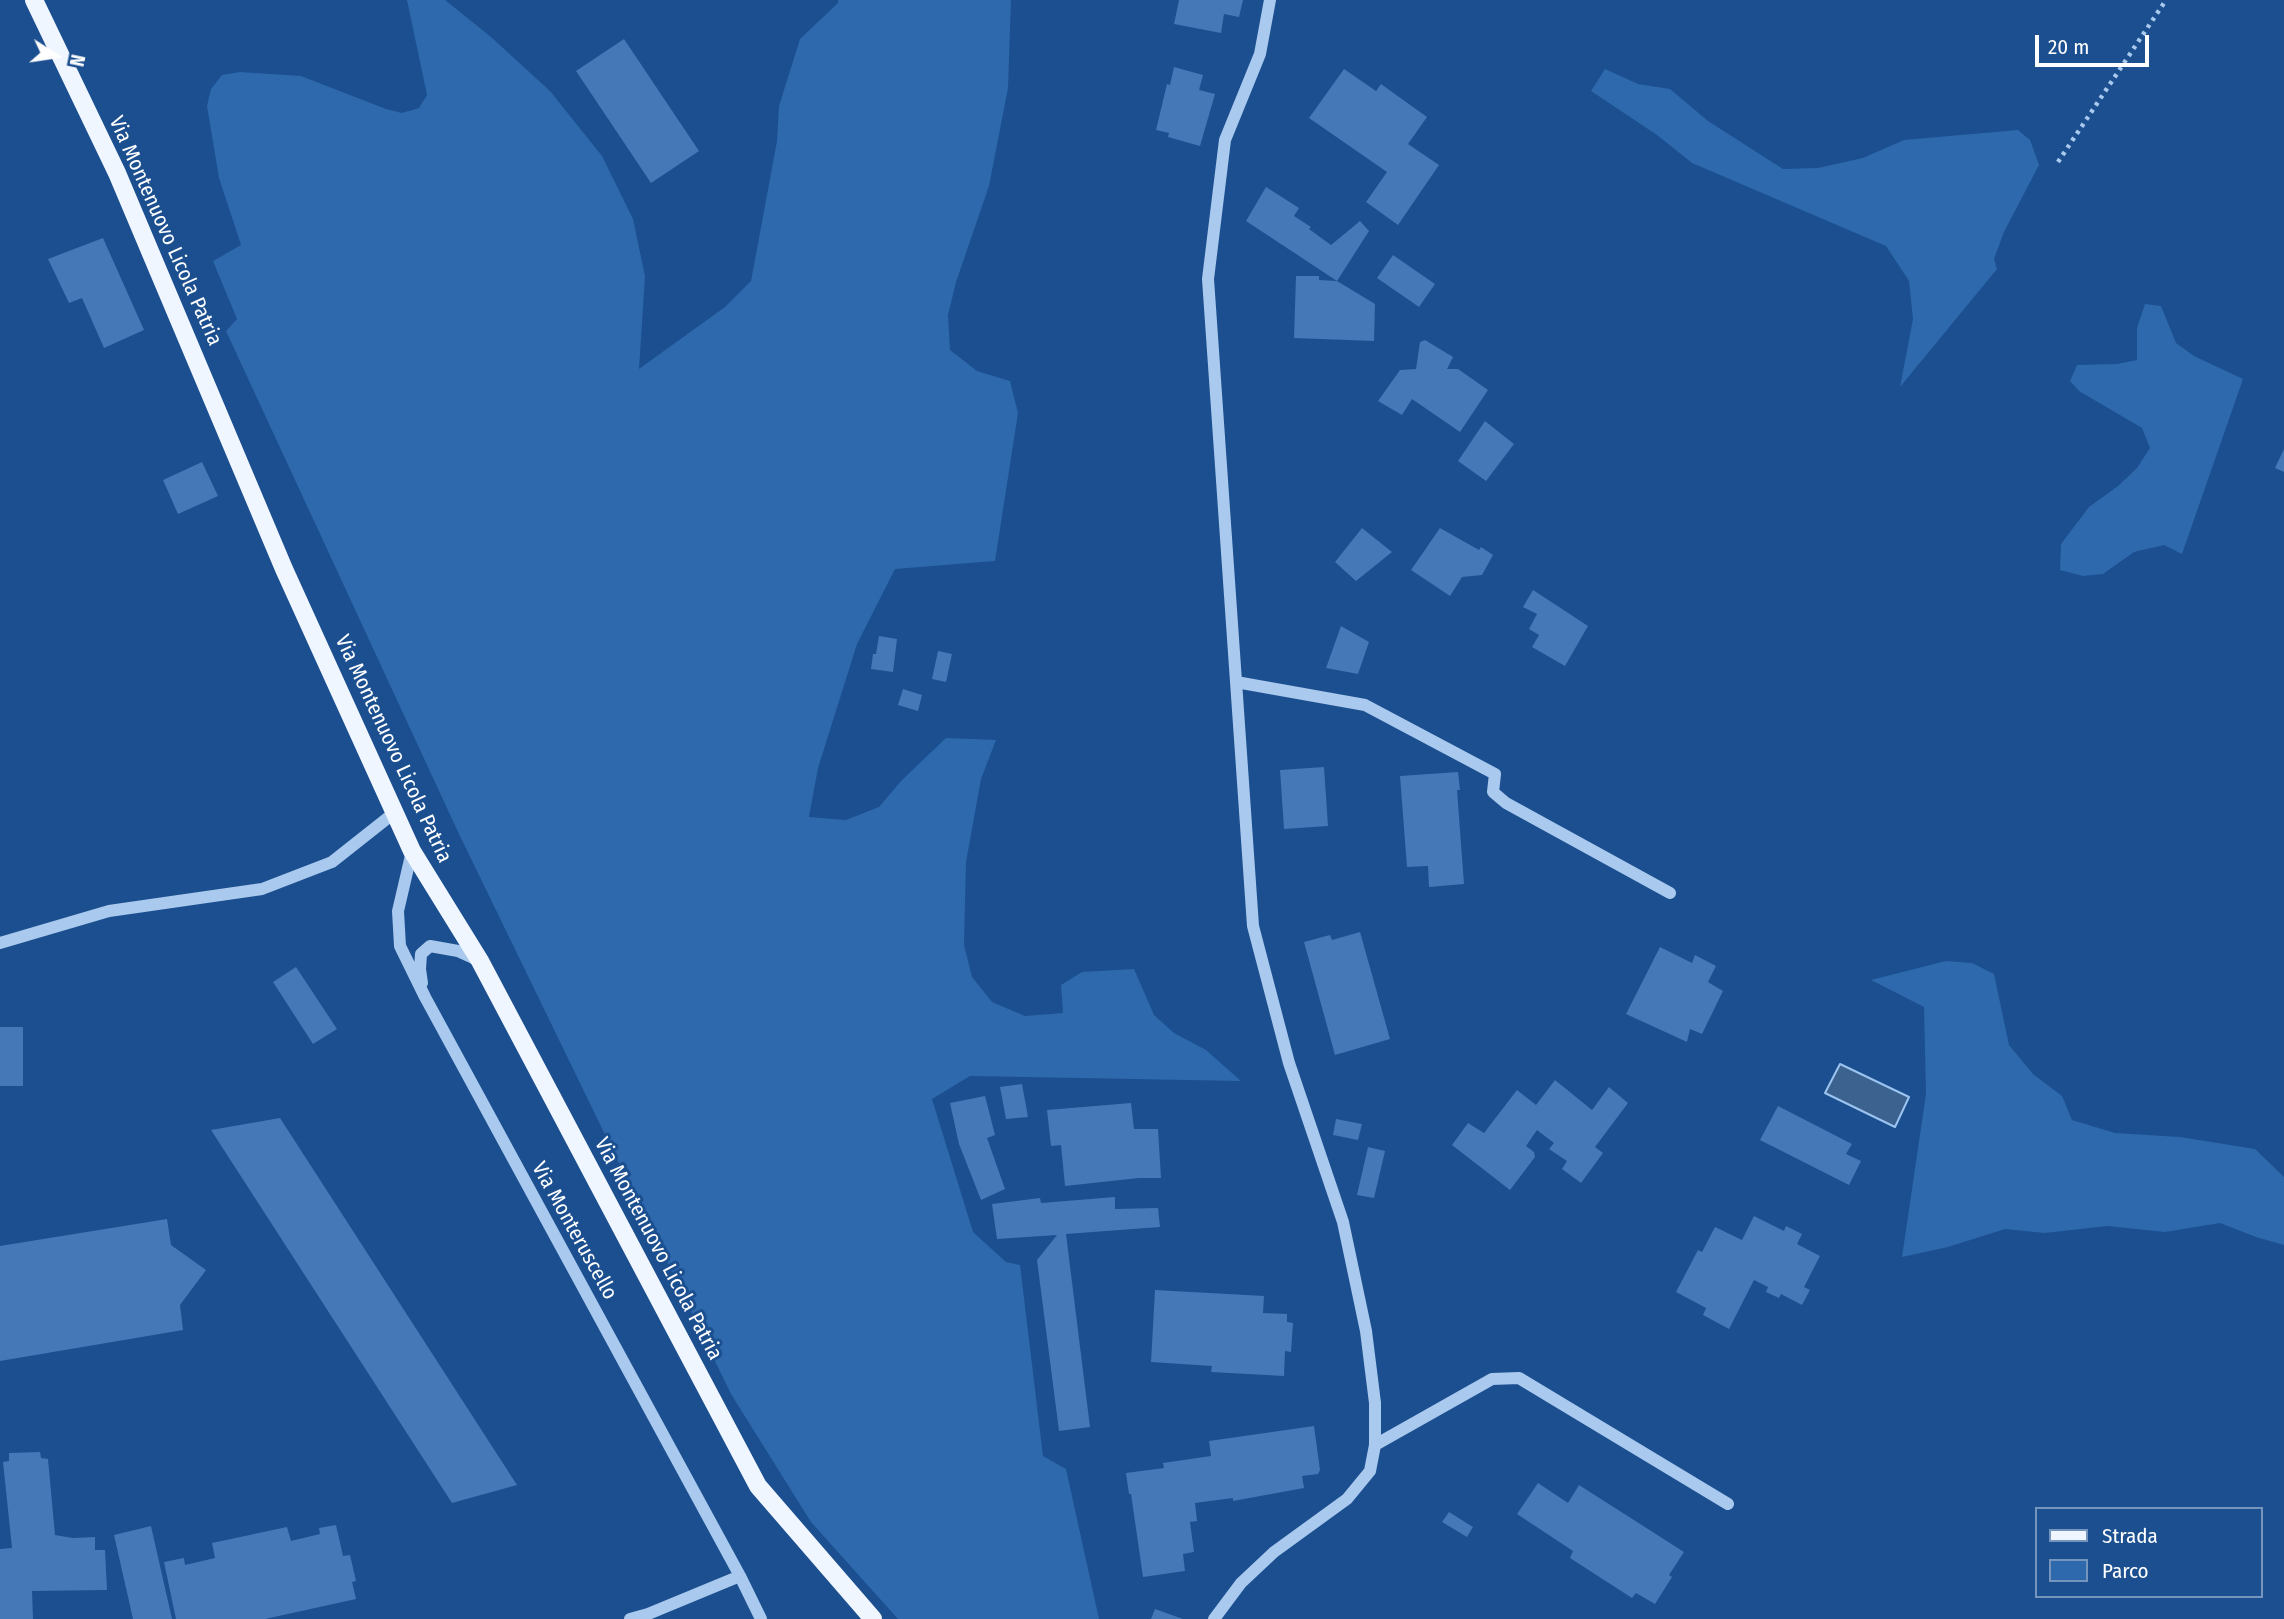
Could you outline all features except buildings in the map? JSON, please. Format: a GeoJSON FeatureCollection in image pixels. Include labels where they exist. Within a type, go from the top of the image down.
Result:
{"type":"FeatureCollection","features":[{"type":"Feature","properties":{"kind":"main road","name":"Via Montenuovo Licola Patria"},"geometry":{"type":"LineString","coordinates":[[34,0],[117,173],[284,569],[412,851],[480,961],[758,1486],[873,1619]]}},
{"type":"Feature","properties":{"kind":"street"},"geometry":{"type":"LineString","coordinates":[[1214,1619],[1241,1583],[1274,1552],[1347,1499],[1370,1471],[1375,1445],[1376,1403],[1343,1222],[1289,1063],[1253,926],[1208,279],[1225,140],[1260,54],[1270,0]]}},
{"type":"Feature","properties":{"kind":"street"},"geometry":{"type":"LineString","coordinates":[[1236,682],[1365,705],[1495,774],[1493,792],[1506,803],[1670,893]]}},
{"type":"Feature","properties":{"kind":"street"},"geometry":{"type":"LineString","coordinates":[[0,943],[110,911],[262,889],[332,862],[394,813]]}},
{"type":"Feature","properties":{"kind":"street","name":"Via Monteruscello"},"geometry":{"type":"LineString","coordinates":[[412,851],[398,911],[400,946],[761,1619]]}},
{"type":"Feature","properties":{"kind":"street"},"geometry":{"type":"LineString","coordinates":[[425,997],[419,969],[421,954],[430,946],[458,951],[480,961]]}},
{"type":"Feature","properties":{"kind":"street"},"geometry":{"type":"LineString","coordinates":[[1375,1445],[1492,1379],[1519,1378],[1728,1504]]}},
{"type":"Feature","properties":{"kind":"street"},"geometry":{"type":"LineString","coordinates":[[630,1619],[740,1576]]}},
{"type":"Feature","properties":{"kind":"path"},"geometry":{"type":"LineString","coordinates":[[2059,162],[2166,0]]}},
{"type":"Feature","properties":{"kind":"green space"},"geometry":{"type":"Polygon","coordinates":[[[407,0],[445,0],[491,37],[550,91],[602,156],[633,219],[645,276],[639,369],[725,307],[751,281],[777,141],[779,106],[800,39],[838,0],[1011,0],[1008,88],[989,186],[956,282],[948,315],[950,350],[977,371],[1010,381],[1018,413],[995,561],[895,569],[857,644],[818,768],[809,817],[846,820],[879,807],[901,781],[946,738],[996,740],[981,779],[966,862],[964,945],[972,977],[992,1002],[1025,1016],[1063,1013],[1061,985],[1082,972],[1134,969],[1154,1015],[1174,1033],[1206,1050],[1241,1081],[970,1076],[932,1099],[973,1232],[1006,1262],[1020,1265],[1043,1456],[1066,1469],[1099,1619],[898,1619],[811,1522],[731,1394],[459,834],[226,331],[237,319],[213,261],[241,245],[219,178],[207,106],[211,89],[222,75],[240,72],[301,76],[386,109],[402,113],[419,108],[427,95],[407,0]]]}},
{"type":"Feature","properties":{"kind":"green space"},"geometry":{"type":"Polygon","coordinates":[[[1605,69],[1638,84],[1670,89],[1708,121],[1783,169],[1818,168],[1863,158],[1904,140],[2018,130],[2030,140],[2039,165],[2004,232],[1994,259],[1997,269],[1900,387],[1913,319],[1909,281],[1886,246],[1692,163],[1657,135],[1591,91],[1605,69]]]}},
{"type":"Feature","properties":{"kind":"green space"},"geometry":{"type":"Polygon","coordinates":[[[2145,304],[2161,306],[2176,343],[2194,356],[2243,379],[2182,554],[2164,545],[2134,552],[2103,574],[2083,576],[2060,570],[2061,544],[2089,507],[2137,468],[2150,448],[2142,428],[2079,391],[2070,381],[2077,365],[2117,364],[2137,360],[2137,328],[2145,304]]]}},
{"type":"Feature","properties":{"kind":"green space"},"geometry":{"type":"Polygon","coordinates":[[[1946,961],[1972,963],[1994,974],[2009,1045],[2033,1074],[2062,1096],[2072,1120],[2115,1133],[2180,1137],[2255,1149],[2284,1177],[2284,1245],[2220,1223],[2165,1232],[2107,1226],[2045,1233],[2005,1229],[1948,1247],[1902,1257],[1926,1094],[1924,1007],[1871,980],[1946,961]]]}},
{"type":"Feature","properties":{"kind":"shaded area"},"geometry":{"type":"Polygon","coordinates":[[[1840,1064],[1909,1097],[1895,1127],[1825,1093],[1840,1064]]]}}]}
